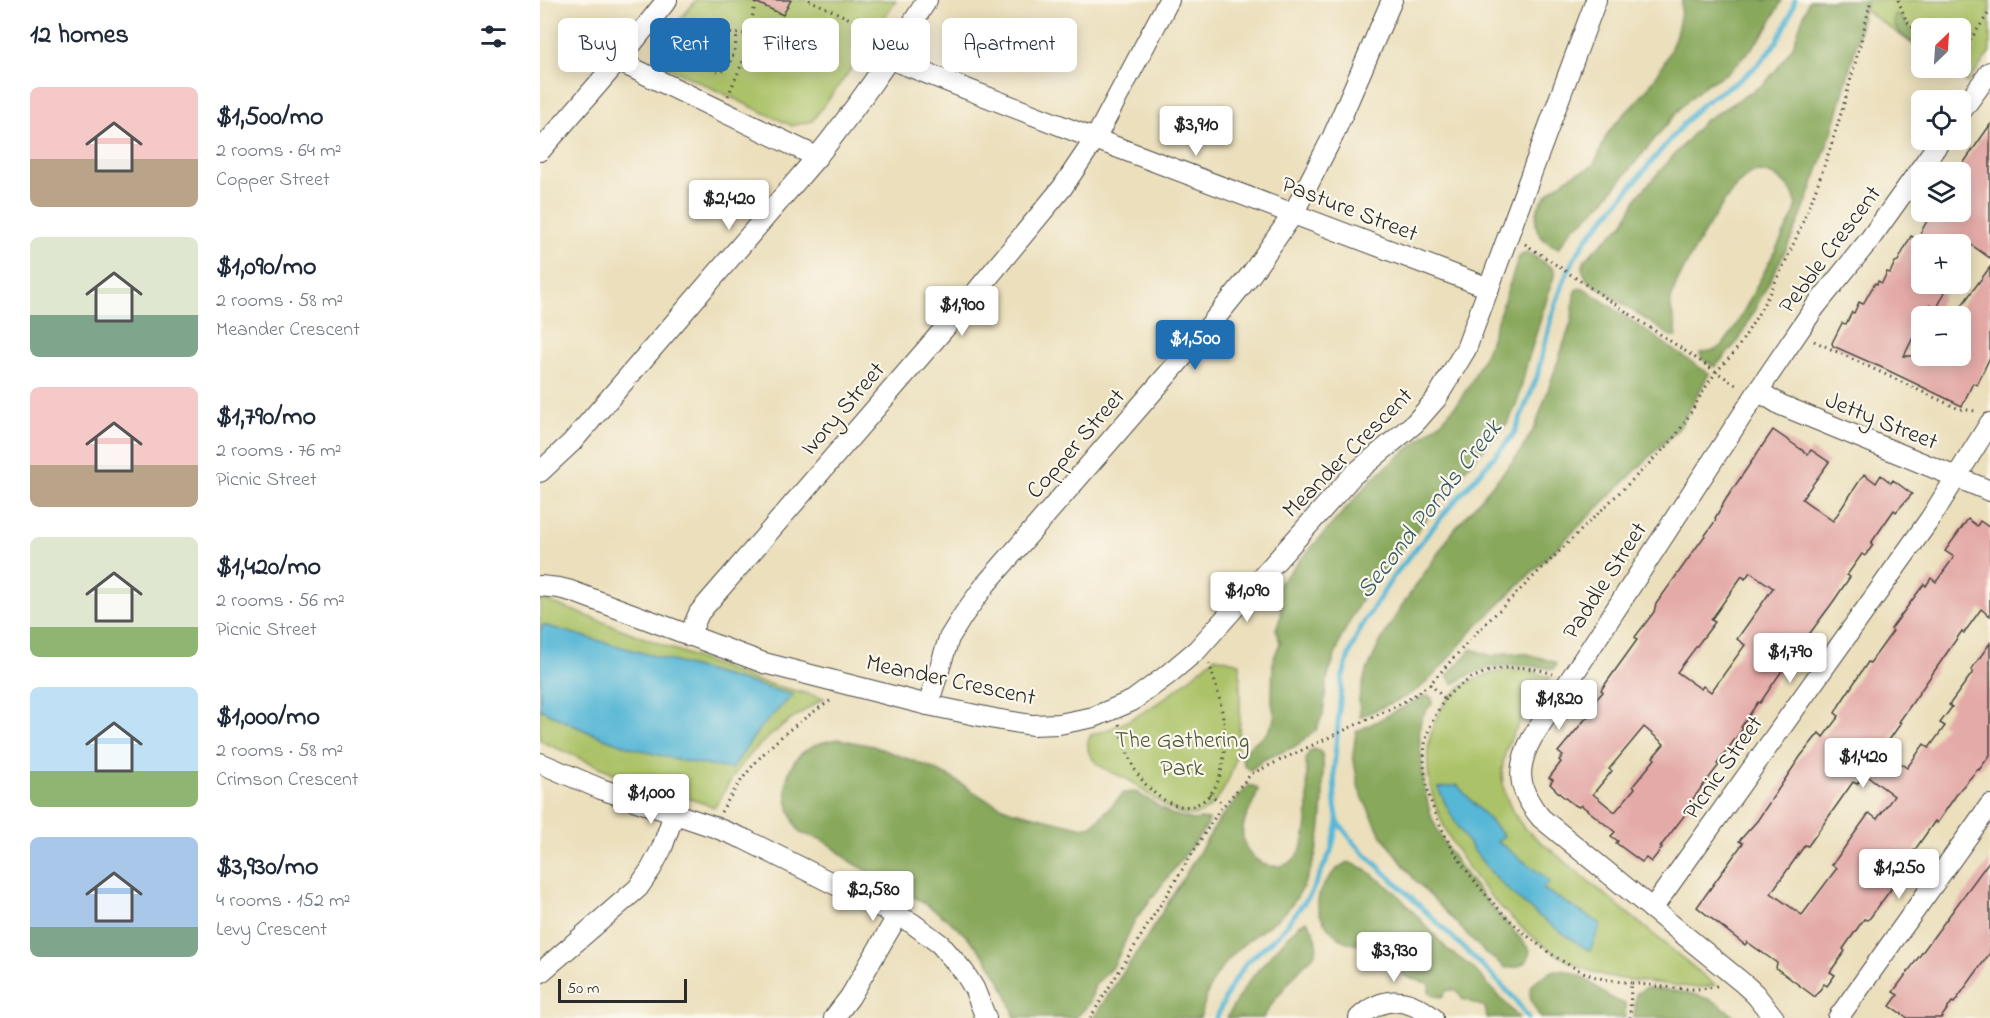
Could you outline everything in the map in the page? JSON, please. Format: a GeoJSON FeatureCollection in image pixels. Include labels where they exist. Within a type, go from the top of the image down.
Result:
{"type":"FeatureCollection","features":[{"type":"Feature","properties":{"kind":"street"},"geometry":{"type":"LineString","coordinates":[[638,36],[667,0]]}},
{"type":"Feature","properties":{"kind":"street"},"geometry":{"type":"LineString","coordinates":[[916,18],[927,0]]}},
{"type":"Feature","properties":{"kind":"street","name":"Ivory Street"},"geometry":{"type":"LineString","coordinates":[[689,636],[699,613],[976,292],[1062,188],[1095,139],[1168,0]]}},
{"type":"Feature","properties":{"kind":"street","name":"Copper Street"},"geometry":{"type":"LineString","coordinates":[[928,705],[949,638],[969,606],[1201,336],[1252,273],[1293,214],[1333,136],[1392,0]]}},
{"type":"Feature","properties":{"kind":"street","name":"Meander Crescent"},"geometry":{"type":"LineString","coordinates":[[540,574],[549,587],[764,663],[928,705],[995,719],[1032,724],[1059,724],[1094,717],[1132,701],[1197,650],[1353,475],[1415,423],[1436,399],[1466,349],[1596,0]]}},
{"type":"Feature","properties":{"kind":"street","name":"Pasture Street"},"geometry":{"type":"LineString","coordinates":[[930,66],[1095,139],[1489,288]]}},
{"type":"Feature","properties":{"kind":"street"},"geometry":{"type":"LineString","coordinates":[[638,70],[817,157]]}},
{"type":"Feature","properties":{"kind":"street"},"geometry":{"type":"LineString","coordinates":[[540,151],[608,72]]}},
{"type":"Feature","properties":{"kind":"street"},"geometry":{"type":"LineString","coordinates":[[540,472],[572,442],[817,157],[855,110],[881,72]]}},
{"type":"Feature","properties":{"kind":"street"},"geometry":{"type":"LineString","coordinates":[[1971,98],[1990,72]]}},
{"type":"Feature","properties":{"kind":"street","name":"Pebble Crescent"},"geometry":{"type":"LineString","coordinates":[[1749,390],[1870,239],[1934,150]]}},
{"type":"Feature","properties":{"kind":"street","name":"Jetty Street"},"geometry":{"type":"LineString","coordinates":[[1749,390],[1990,491]]}},
{"type":"Feature","properties":{"kind":"street","name":"Paddle Street"},"geometry":{"type":"LineString","coordinates":[[1749,390],[1532,738],[1522,761],[1521,774],[1522,787],[1541,818],[1755,994],[1774,1018]]}},
{"type":"Feature","properties":{"kind":"street"},"geometry":{"type":"LineString","coordinates":[[1955,477],[1983,417]]}},
{"type":"Feature","properties":{"kind":"street","name":"Picnic Street"},"geometry":{"type":"LineString","coordinates":[[1652,909],[1930,519],[1955,477]]}},
{"type":"Feature","properties":{"kind":"street"},"geometry":{"type":"LineString","coordinates":[[540,763],[602,789],[714,827],[754,844],[898,915],[926,932],[952,957],[974,988],[986,1018]]}},
{"type":"Feature","properties":{"kind":"street"},"geometry":{"type":"LineString","coordinates":[[1838,1018],[1990,805]]}},
{"type":"Feature","properties":{"kind":"street"},"geometry":{"type":"LineString","coordinates":[[540,973],[638,888],[662,848],[674,814]]}},
{"type":"Feature","properties":{"kind":"street"},"geometry":{"type":"LineString","coordinates":[[834,1018],[854,991],[898,915]]}},
{"type":"Feature","properties":{"kind":"street"},"geometry":{"type":"LineString","coordinates":[[1359,1018],[1370,1008],[1392,1001],[1413,1005],[1433,1018]]}},
{"type":"Feature","properties":{"kind":"path"},"geometry":{"type":"LineString","coordinates":[[752,18],[756,0]]}},
{"type":"Feature","properties":{"kind":"path"},"geometry":{"type":"LineString","coordinates":[[809,0],[851,25]]}},
{"type":"Feature","properties":{"kind":"path"},"geometry":{"type":"LineString","coordinates":[[1090,1018],[1224,804],[1251,774],[1394,707],[1430,684],[1478,631],[1683,428],[1715,373],[1740,345],[1806,216],[1843,113],[1871,0]]}},
{"type":"Feature","properties":{"kind":"path"},"geometry":{"type":"LineString","coordinates":[[1898,0],[1906,21],[1911,26]]}},
{"type":"Feature","properties":{"kind":"path"},"geometry":{"type":"LineString","coordinates":[[1971,39],[1990,11]]}},
{"type":"Feature","properties":{"kind":"path"},"geometry":{"type":"LineString","coordinates":[[656,79],[664,60],[672,50],[720,33],[742,35]]}},
{"type":"Feature","properties":{"kind":"path"},"geometry":{"type":"LineString","coordinates":[[730,62],[735,52],[737,35]]}},
{"type":"Feature","properties":{"kind":"path"},"geometry":{"type":"LineString","coordinates":[[721,110],[742,63]]}},
{"type":"Feature","properties":{"kind":"path"},"geometry":{"type":"LineString","coordinates":[[1528,246],[1715,373],[1749,390]]}},
{"type":"Feature","properties":{"kind":"path"},"geometry":{"type":"LineString","coordinates":[[1814,341],[1959,409],[1983,417]]}},
{"type":"Feature","properties":{"kind":"path"},"geometry":{"type":"LineString","coordinates":[[1114,708],[1130,760],[1138,775],[1163,800],[1175,807],[1194,806],[1209,794],[1219,776],[1224,755],[1223,711],[1207,659]]}},
{"type":"Feature","properties":{"kind":"path"},"geometry":{"type":"LineString","coordinates":[[1554,675],[1545,671],[1521,669],[1488,671],[1461,684],[1445,699],[1428,733],[1425,754],[1426,776],[1441,827],[1472,879],[1501,910],[1548,952],[1590,975],[1631,983],[1700,989],[1714,988],[1719,984]]}},
{"type":"Feature","properties":{"kind":"path"},"geometry":{"type":"LineString","coordinates":[[714,827],[735,788],[754,762],[787,730],[837,697],[840,682]]}},
{"type":"Feature","properties":{"kind":"path"},"geometry":{"type":"LineString","coordinates":[[1430,684],[1445,699]]}},
{"type":"Feature","properties":{"kind":"path"},"geometry":{"type":"LineString","coordinates":[[1209,794],[1224,804]]}},
{"type":"Feature","properties":{"kind":"path"},"geometry":{"type":"LineString","coordinates":[[1629,1018],[1631,983]]}},
{"type":"Feature","properties":{"kind":"green space"},"geometry":{"type":"Polygon","coordinates":[[[696,0],[896,0],[884,18],[851,18],[851,68],[812,121],[792,126],[678,72],[730,72],[730,18],[681,18],[696,0]]]}},
{"type":"Feature","properties":{"kind":"green space"},"geometry":{"type":"Polygon","coordinates":[[[1682,0],[1782,0],[1767,29],[1751,49],[1729,72],[1705,85],[1682,106],[1601,204],[1581,223],[1573,227],[1559,248],[1552,245],[1541,237],[1536,227],[1539,206],[1545,196],[1555,187],[1593,165],[1608,133],[1656,77],[1674,40],[1682,0]]]}},
{"type":"Feature","properties":{"kind":"green space"},"geometry":{"type":"Polygon","coordinates":[[[1809,0],[1865,0],[1858,39],[1833,129],[1791,240],[1739,340],[1715,367],[1702,359],[1700,353],[1722,346],[1735,328],[1795,211],[1793,194],[1784,183],[1772,175],[1759,172],[1748,176],[1732,192],[1689,259],[1674,291],[1671,310],[1676,337],[1672,337],[1587,280],[1582,269],[1585,259],[1623,224],[1638,196],[1704,121],[1764,84],[1777,69],[1793,46],[1809,0]]]}},
{"type":"Feature","properties":{"kind":"green space"},"geometry":{"type":"Polygon","coordinates":[[[1867,0],[1990,0],[1990,52],[1971,78],[1971,18],[1911,18],[1911,43],[1865,10],[1867,0]]]}},
{"type":"Feature","properties":{"kind":"green space"},"geometry":{"type":"Polygon","coordinates":[[[1895,15],[1901,17],[1911,30],[1911,42],[1898,30],[1894,20],[1895,15]]]}},
{"type":"Feature","properties":{"kind":"green space"},"geometry":{"type":"Polygon","coordinates":[[[1960,78],[1971,78],[1967,83],[1960,78]]]}},
{"type":"Feature","properties":{"kind":"green space"},"geometry":{"type":"Polygon","coordinates":[[[1527,252],[1554,269],[1555,273],[1518,400],[1509,421],[1449,487],[1412,538],[1395,554],[1363,596],[1341,638],[1327,679],[1323,714],[1316,730],[1296,746],[1263,760],[1251,770],[1245,767],[1242,759],[1246,749],[1268,732],[1275,719],[1272,702],[1273,660],[1280,643],[1276,629],[1281,616],[1281,608],[1274,604],[1272,592],[1374,477],[1442,421],[1457,404],[1487,350],[1519,257],[1527,252]]]}},
{"type":"Feature","properties":{"kind":"green space"},"geometry":{"type":"Polygon","coordinates":[[[1584,288],[1709,374],[1679,428],[1472,631],[1435,674],[1420,688],[1405,697],[1360,717],[1359,698],[1365,675],[1379,644],[1401,607],[1454,530],[1519,454],[1536,425],[1572,320],[1574,294],[1577,289],[1584,288]]]}},
{"type":"Feature","properties":{"kind":"green space"},"geometry":{"type":"Polygon","coordinates":[[[540,598],[757,681],[824,698],[780,727],[752,753],[735,773],[715,807],[623,777],[540,741],[540,598]]]}},
{"type":"Feature","properties":{"kind":"green space"},"geometry":{"type":"Polygon","coordinates":[[[1471,649],[1492,656],[1505,653],[1528,654],[1555,662],[1556,666],[1553,669],[1527,666],[1490,668],[1454,684],[1447,676],[1471,649]]]}},
{"type":"Feature","properties":{"kind":"green space","name":"The Gathering Park"},"geometry":{"type":"Polygon","coordinates":[[[1215,657],[1240,663],[1240,719],[1236,756],[1223,790],[1212,805],[1203,812],[1192,815],[1182,814],[1160,803],[1132,782],[1100,765],[1091,755],[1088,741],[1091,735],[1126,722],[1158,703],[1215,657]]]}},
{"type":"Feature","properties":{"kind":"green space"},"geometry":{"type":"Polygon","coordinates":[[[1509,670],[1531,671],[1550,677],[1514,732],[1506,750],[1502,768],[1503,787],[1510,806],[1524,828],[1715,985],[1693,987],[1630,980],[1596,973],[1573,964],[1535,938],[1507,914],[1481,885],[1458,853],[1441,819],[1430,784],[1428,750],[1437,717],[1450,697],[1466,684],[1486,675],[1509,670]]]}},
{"type":"Feature","properties":{"kind":"green space"},"geometry":{"type":"Polygon","coordinates":[[[1428,696],[1432,698],[1432,704],[1423,715],[1419,734],[1425,786],[1432,818],[1443,840],[1463,870],[1530,951],[1527,961],[1517,967],[1506,968],[1484,952],[1414,879],[1380,833],[1359,790],[1353,755],[1356,732],[1428,696]]]}},
{"type":"Feature","properties":{"kind":"green space"},"geometry":{"type":"Polygon","coordinates":[[[838,739],[873,746],[927,766],[952,778],[985,799],[1010,810],[1083,828],[1093,825],[1124,793],[1136,792],[1171,814],[1193,820],[1209,820],[1207,826],[1135,920],[1114,965],[1095,985],[1089,1004],[1076,1018],[1015,1018],[1004,989],[990,964],[973,942],[953,924],[930,907],[851,861],[826,842],[800,833],[787,798],[788,775],[800,755],[811,747],[838,739]]]}},
{"type":"Feature","properties":{"kind":"green space"},"geometry":{"type":"Polygon","coordinates":[[[1314,749],[1320,751],[1323,757],[1323,796],[1320,833],[1311,869],[1288,909],[1240,948],[1220,971],[1212,982],[1200,1018],[1093,1018],[1147,937],[1219,820],[1249,785],[1258,790],[1245,820],[1243,838],[1246,847],[1251,855],[1267,865],[1285,865],[1293,860],[1304,841],[1308,806],[1306,759],[1309,752],[1314,749]]]}},
{"type":"Feature","properties":{"kind":"green space"},"geometry":{"type":"Polygon","coordinates":[[[1348,862],[1365,869],[1396,893],[1448,950],[1472,967],[1519,1018],[1487,1018],[1485,1007],[1462,999],[1458,991],[1448,990],[1442,997],[1434,996],[1429,992],[1429,984],[1407,977],[1375,950],[1345,941],[1332,932],[1319,912],[1319,895],[1328,878],[1348,862]]]}},
{"type":"Feature","properties":{"kind":"green space"},"geometry":{"type":"Polygon","coordinates":[[[1307,921],[1316,937],[1316,951],[1280,993],[1263,1018],[1227,1018],[1259,968],[1299,925],[1307,921]]]}},
{"type":"Feature","properties":{"kind":"green space"},"geometry":{"type":"Polygon","coordinates":[[[1556,970],[1576,974],[1625,1004],[1625,1018],[1541,1018],[1535,1009],[1530,989],[1538,979],[1556,970]]]}},
{"type":"Feature","properties":{"kind":"green space"},"geometry":{"type":"Polygon","coordinates":[[[1646,988],[1694,994],[1706,998],[1726,1009],[1735,1018],[1634,1018],[1636,994],[1646,988]]]}},
{"type":"Feature","properties":{"kind":"water"},"geometry":{"type":"Polygon","coordinates":[[[543,625],[793,695],[759,729],[732,769],[657,755],[586,731],[540,709],[540,633],[543,625]]]}},
{"type":"Feature","properties":{"kind":"water"},"geometry":{"type":"Polygon","coordinates":[[[1457,785],[1504,836],[1497,841],[1550,881],[1543,889],[1601,924],[1590,951],[1520,901],[1483,862],[1466,840],[1438,788],[1457,785]]]}},
{"type":"Feature","properties":{"kind":"building"},"geometry":{"type":"Polygon","coordinates":[[[751,0],[791,0],[783,15],[751,0]]]}},
{"type":"Feature","properties":{"kind":"building"},"geometry":{"type":"Polygon","coordinates":[[[1990,125],[1990,258],[1971,245],[1971,234],[1920,234],[1926,222],[1971,222],[1971,162],[1964,162],[1990,125]]]}},
{"type":"Feature","properties":{"kind":"building"},"geometry":{"type":"Polygon","coordinates":[[[1911,236],[1911,294],[1944,294],[1938,306],[1911,306],[1911,342],[1904,356],[1911,356],[1911,366],[1971,366],[1971,306],[1961,306],[1990,267],[1990,357],[1977,385],[1973,383],[1962,406],[1833,346],[1832,343],[1842,323],[1846,324],[1859,302],[1863,304],[1875,283],[1877,284],[1878,281],[1882,283],[1887,272],[1890,273],[1895,262],[1898,261],[1911,236]]]}},
{"type":"Feature","properties":{"kind":"building"},"geometry":{"type":"Polygon","coordinates":[[[1773,430],[1808,454],[1811,450],[1829,462],[1802,499],[1833,521],[1864,474],[1876,483],[1881,475],[1891,483],[1893,480],[1912,494],[1896,512],[1894,510],[1871,543],[1873,545],[1865,556],[1862,554],[1847,575],[1850,577],[1760,703],[1758,702],[1741,727],[1743,728],[1717,764],[1719,765],[1688,805],[1691,807],[1660,847],[1662,848],[1651,862],[1646,858],[1642,862],[1616,843],[1618,841],[1611,836],[1615,832],[1581,805],[1579,807],[1573,804],[1560,794],[1550,784],[1553,780],[1549,778],[1561,762],[1559,760],[1563,756],[1558,752],[1593,710],[1595,705],[1593,703],[1603,692],[1601,690],[1637,640],[1635,637],[1654,612],[1656,604],[1716,520],[1726,499],[1773,430]],[[1750,572],[1745,579],[1742,576],[1711,620],[1715,622],[1677,672],[1701,689],[1703,686],[1711,692],[1745,645],[1737,639],[1773,588],[1750,572]],[[1644,727],[1609,769],[1612,771],[1593,794],[1615,812],[1635,788],[1633,786],[1664,744],[1644,727]]]}},
{"type":"Feature","properties":{"kind":"building"},"geometry":{"type":"Polygon","coordinates":[[[1968,519],[1977,526],[1980,521],[1990,528],[1990,616],[1981,609],[1964,633],[1962,631],[1882,750],[1907,768],[1924,744],[1929,748],[1945,726],[1940,723],[1952,707],[1949,705],[1973,672],[1971,670],[1990,643],[1990,755],[1959,791],[1937,823],[1935,821],[1914,851],[1917,853],[1870,918],[1864,919],[1830,972],[1835,975],[1827,986],[1824,984],[1815,997],[1776,968],[1777,963],[1747,942],[1745,945],[1697,907],[1743,843],[1739,841],[1757,821],[1800,757],[1819,733],[1823,737],[1839,716],[1835,713],[1840,704],[1924,584],[1926,586],[1931,578],[1936,582],[1954,557],[1945,551],[1968,519]],[[1865,774],[1857,784],[1853,782],[1808,846],[1805,845],[1771,893],[1802,915],[1837,868],[1832,865],[1869,813],[1877,819],[1894,796],[1865,774]]]}},
{"type":"Feature","properties":{"kind":"building"},"geometry":{"type":"Polygon","coordinates":[[[1990,860],[1990,953],[1941,1018],[1908,1018],[1890,1006],[1898,995],[1893,992],[1990,860]]]}},
{"type":"Feature","properties":{"kind":"waterway","name":"Second Ponds Creek"},"geometry":{"type":"LineString","coordinates":[[1216,1018],[1231,986],[1247,962],[1279,934],[1310,895],[1331,851],[1338,822],[1334,768],[1342,679],[1361,627],[1393,577],[1448,509],[1514,434],[1537,377],[1551,318],[1565,278],[1587,238],[1697,109],[1746,75],[1765,57],[1786,25],[1795,0]]}},
{"type":"Feature","properties":{"kind":"waterway"},"geometry":{"type":"LineString","coordinates":[[1338,822],[1355,844],[1490,973],[1514,998],[1528,1018]]}}]}
